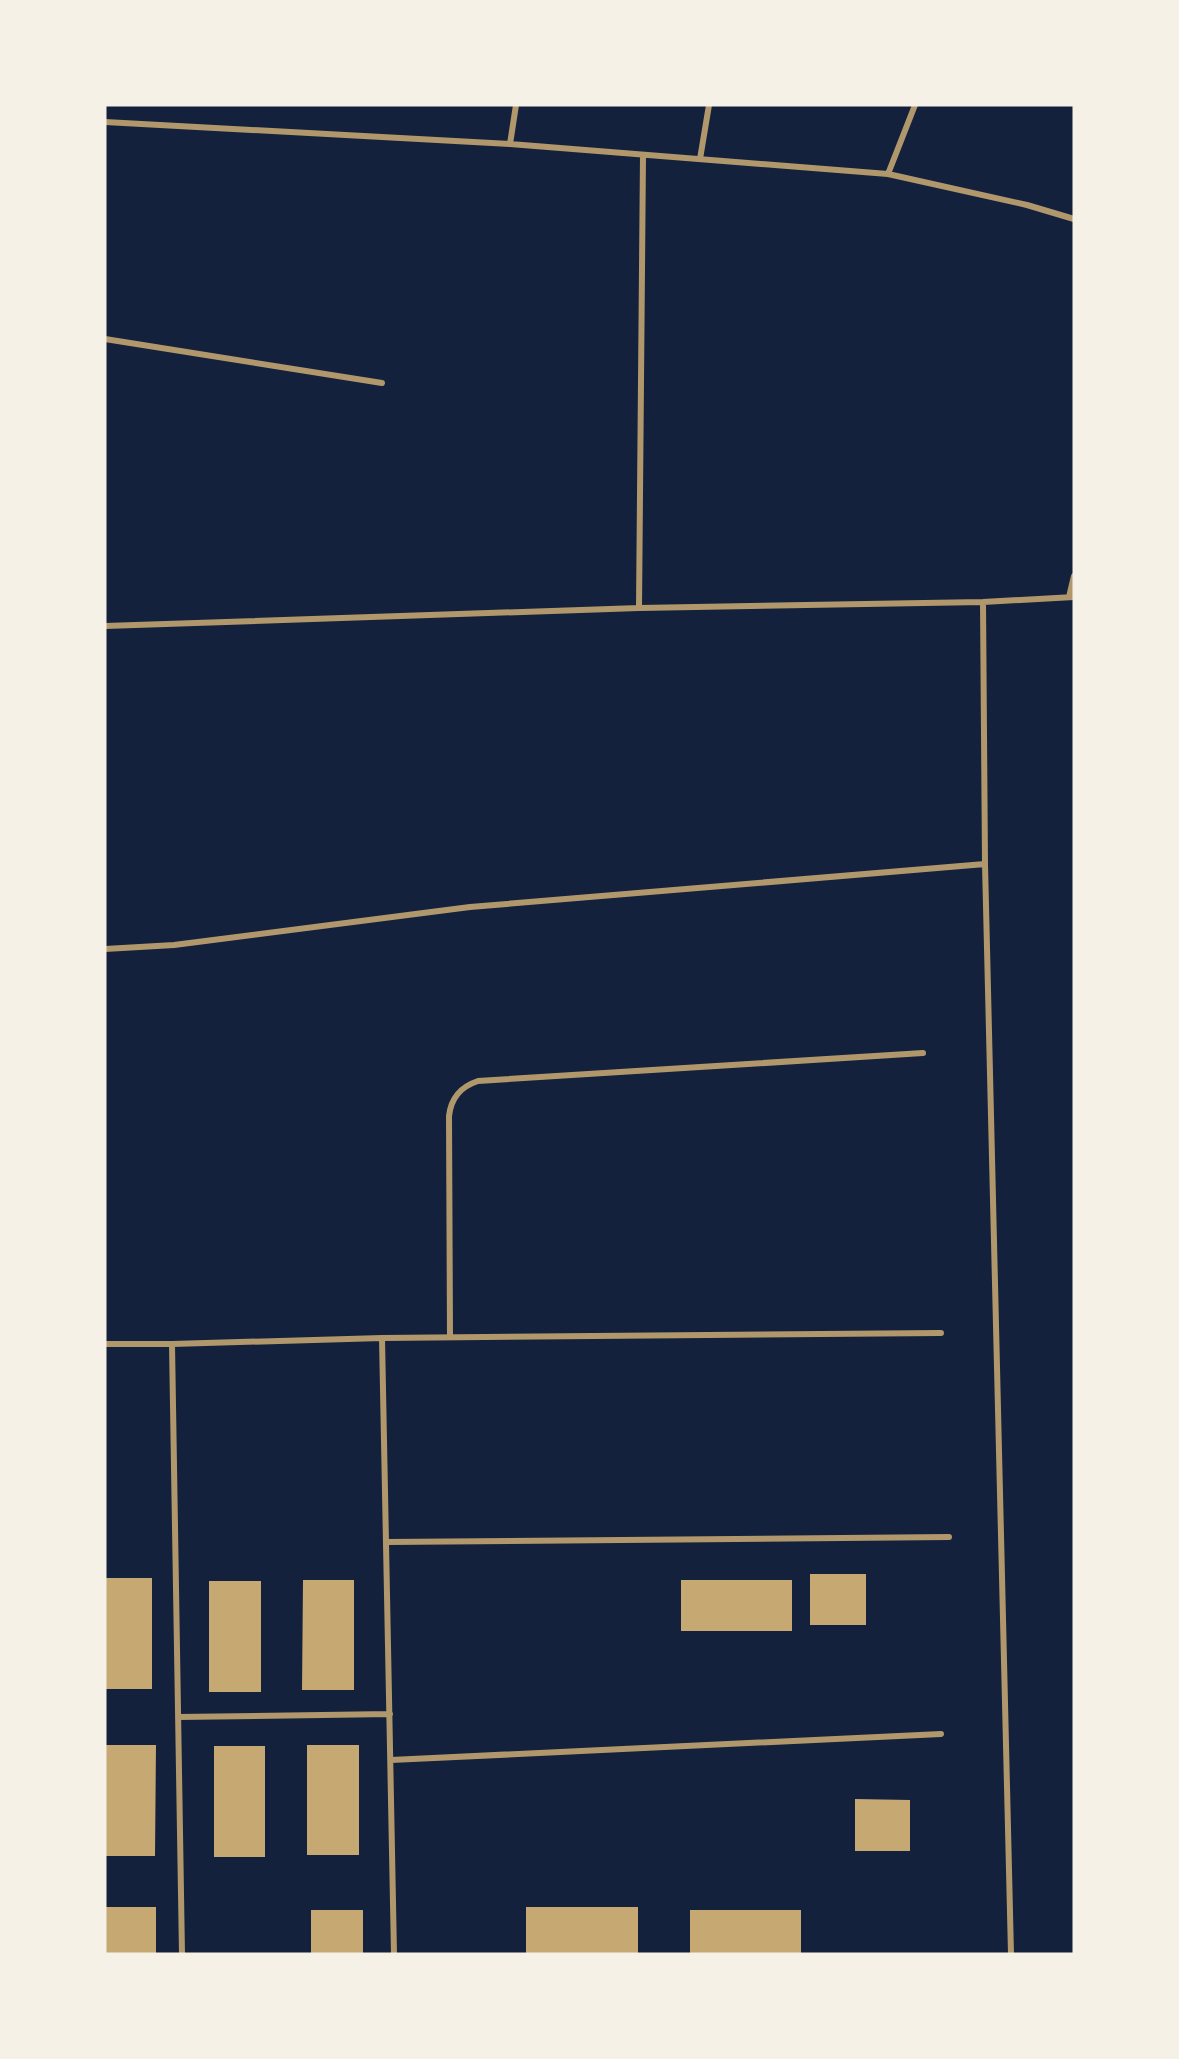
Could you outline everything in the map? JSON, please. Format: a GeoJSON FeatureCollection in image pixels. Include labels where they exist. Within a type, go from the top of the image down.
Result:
{"type":"FeatureCollection","features":[{"type":"Feature","properties":{"kind":"street"},"geometry":{"type":"LineString","coordinates":[[510,144],[516,105]]}},
{"type":"Feature","properties":{"kind":"street"},"geometry":{"type":"LineString","coordinates":[[700,159],[709,105]]}},
{"type":"Feature","properties":{"kind":"street"},"geometry":{"type":"LineString","coordinates":[[888,174],[915,105]]}},
{"type":"Feature","properties":{"kind":"street"},"geometry":{"type":"LineString","coordinates":[[105,122],[510,144],[888,174],[1027,205],[1074,219]]}},
{"type":"Feature","properties":{"kind":"street"},"geometry":{"type":"LineString","coordinates":[[639,608],[643,155]]}},
{"type":"Feature","properties":{"kind":"street"},"geometry":{"type":"LineString","coordinates":[[105,339],[382,383]]}},
{"type":"Feature","properties":{"kind":"street"},"geometry":{"type":"LineString","coordinates":[[105,626],[639,608],[983,602],[1072,597],[1074,576]]}},
{"type":"Feature","properties":{"kind":"street"},"geometry":{"type":"LineString","coordinates":[[983,602],[985,864],[1011,1954]]}},
{"type":"Feature","properties":{"kind":"street"},"geometry":{"type":"LineString","coordinates":[[105,949],[174,945],[470,907],[985,864]]}},
{"type":"Feature","properties":{"kind":"street"},"geometry":{"type":"LineString","coordinates":[[450,1337],[449,1116],[450,1104],[468,1084],[478,1081],[923,1053]]}},
{"type":"Feature","properties":{"kind":"street"},"geometry":{"type":"LineString","coordinates":[[105,1344],[450,1337],[941,1333]]}},
{"type":"Feature","properties":{"kind":"street"},"geometry":{"type":"LineString","coordinates":[[382,1338],[394,1954]]}},
{"type":"Feature","properties":{"kind":"street"},"geometry":{"type":"LineString","coordinates":[[172,1344],[182,1954]]}},
{"type":"Feature","properties":{"kind":"street"},"geometry":{"type":"LineString","coordinates":[[387,1542],[949,1537]]}},
{"type":"Feature","properties":{"kind":"street"},"geometry":{"type":"LineString","coordinates":[[178,1717],[390,1714]]}},
{"type":"Feature","properties":{"kind":"street"},"geometry":{"type":"LineString","coordinates":[[391,1760],[941,1734]]}},
{"type":"Feature","properties":{"kind":"building"},"geometry":{"type":"Polygon","coordinates":[[[810,1574],[866,1574],[866,1625],[810,1625],[810,1574]]]}},
{"type":"Feature","properties":{"kind":"building"},"geometry":{"type":"Polygon","coordinates":[[[105,1578],[152,1578],[152,1689],[105,1689],[105,1578]]]}},
{"type":"Feature","properties":{"kind":"building"},"geometry":{"type":"Polygon","coordinates":[[[303,1580],[354,1580],[354,1690],[302,1690],[303,1580]]]}},
{"type":"Feature","properties":{"kind":"building"},"geometry":{"type":"Polygon","coordinates":[[[681,1580],[792,1580],[792,1631],[681,1631],[681,1580]]]}},
{"type":"Feature","properties":{"kind":"building"},"geometry":{"type":"Polygon","coordinates":[[[209,1581],[261,1581],[261,1692],[209,1692],[209,1581]]]}},
{"type":"Feature","properties":{"kind":"building"},"geometry":{"type":"Polygon","coordinates":[[[105,1745],[156,1745],[155,1856],[105,1856],[105,1745]]]}},
{"type":"Feature","properties":{"kind":"building"},"geometry":{"type":"Polygon","coordinates":[[[307,1745],[359,1745],[359,1855],[307,1855],[307,1745]]]}},
{"type":"Feature","properties":{"kind":"building"},"geometry":{"type":"Polygon","coordinates":[[[214,1746],[265,1746],[265,1857],[214,1857],[214,1746]]]}},
{"type":"Feature","properties":{"kind":"building"},"geometry":{"type":"Polygon","coordinates":[[[855,1799],[910,1800],[910,1851],[855,1851],[855,1799]]]}},
{"type":"Feature","properties":{"kind":"building"},"geometry":{"type":"Polygon","coordinates":[[[105,1907],[156,1907],[156,1954],[105,1954],[105,1907]]]}},
{"type":"Feature","properties":{"kind":"building"},"geometry":{"type":"Polygon","coordinates":[[[526,1907],[638,1907],[638,1954],[526,1954],[526,1907]]]}},
{"type":"Feature","properties":{"kind":"building"},"geometry":{"type":"Polygon","coordinates":[[[311,1910],[363,1910],[363,1954],[311,1954],[311,1910]]]}},
{"type":"Feature","properties":{"kind":"building"},"geometry":{"type":"Polygon","coordinates":[[[690,1910],[801,1910],[801,1954],[690,1954],[690,1910]]]}}]}
